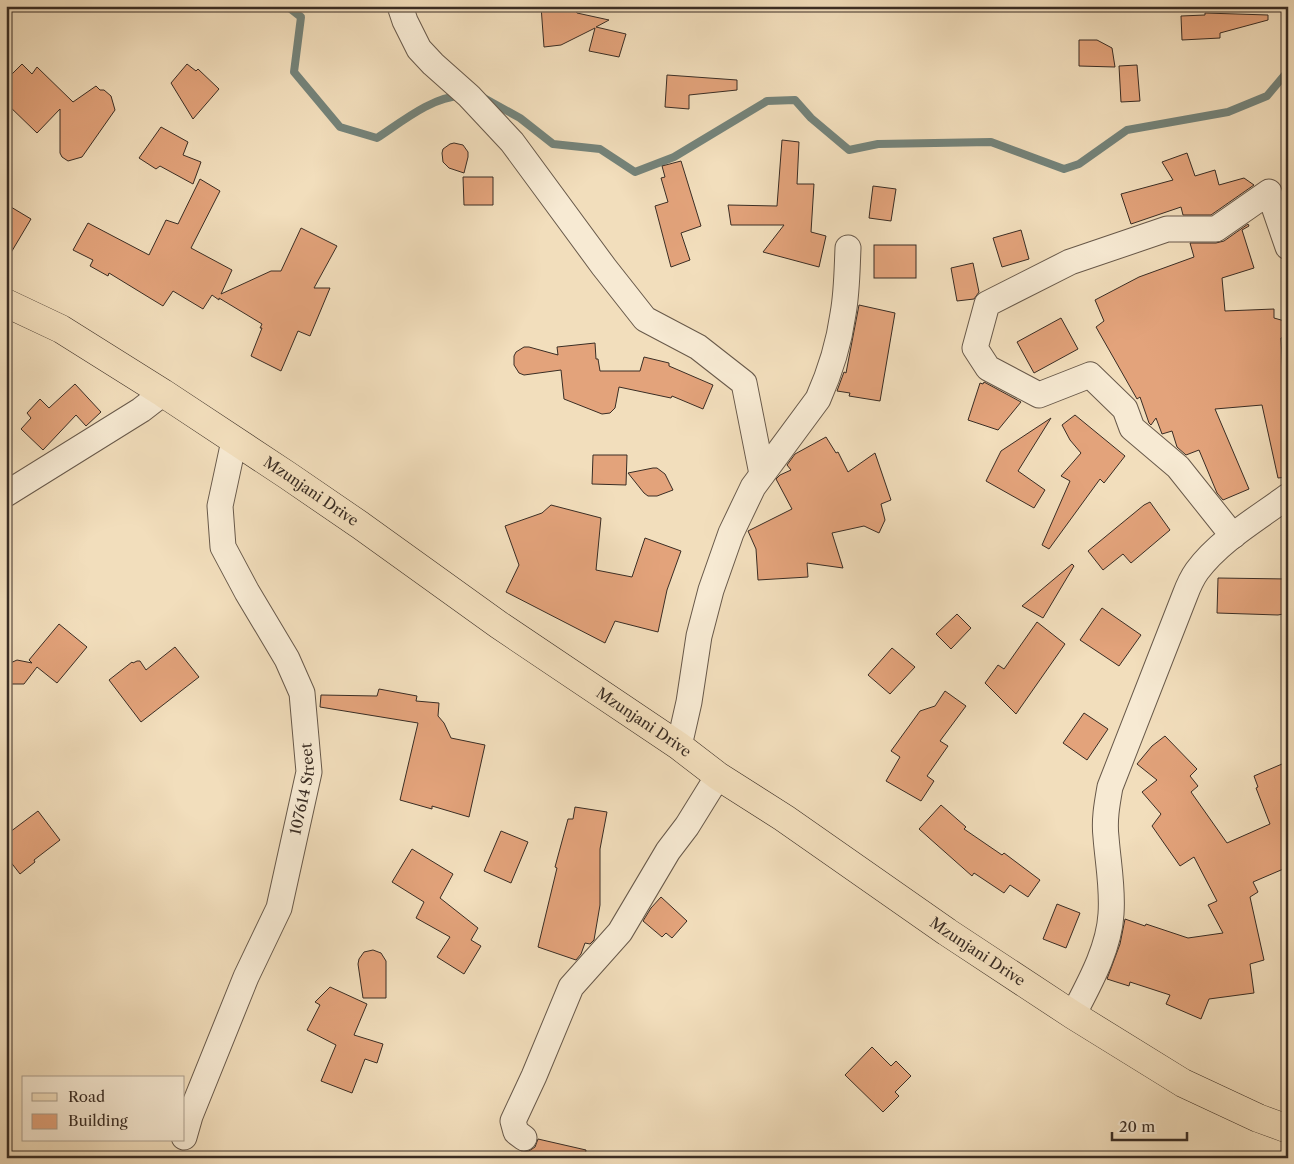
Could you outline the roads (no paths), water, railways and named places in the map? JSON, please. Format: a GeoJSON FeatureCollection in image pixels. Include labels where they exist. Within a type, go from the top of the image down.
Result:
{"type":"FeatureCollection","features":[{"type":"Feature","properties":{"kind":"main road","name":"Mzunjani Drive"},"geometry":{"type":"LineString","coordinates":[[6,303],[61,329],[163,393],[360,525],[499,626],[679,746],[718,776],[784,818],[947,932],[1073,1014],[1183,1083],[1258,1118],[1288,1129]]}},
{"type":"Feature","properties":{"kind":"street"},"geometry":{"type":"LineString","coordinates":[[400,6],[405,22],[419,49],[469,96],[512,142],[604,267],[645,319],[698,347],[744,383],[762,474]]}},
{"type":"Feature","properties":{"kind":"street"},"geometry":{"type":"LineString","coordinates":[[1233,536],[1178,467],[1132,428],[1125,409],[1090,375],[1039,395],[988,368],[974,348],[987,304],[1070,262],[1167,229],[1216,229],[1269,192],[1288,247]]}},
{"type":"Feature","properties":{"kind":"street"},"geometry":{"type":"LineString","coordinates":[[679,746],[699,636],[710,590],[731,533],[753,487],[818,398],[835,354],[843,314],[848,248]]}},
{"type":"Feature","properties":{"kind":"street"},"geometry":{"type":"LineString","coordinates":[[6,494],[141,410],[163,393]]}},
{"type":"Feature","properties":{"kind":"street","name":"107614 Street"},"geometry":{"type":"LineString","coordinates":[[185,1132],[246,977],[279,908],[309,772],[302,693],[287,659],[246,592],[223,548],[220,506],[234,441]]}},
{"type":"Feature","properties":{"kind":"street"},"geometry":{"type":"LineString","coordinates":[[1073,1014],[1090,980],[1109,931],[1112,893],[1105,812],[1110,787],[1184,595],[1196,572],[1233,536],[1288,496]]}},
{"type":"Feature","properties":{"kind":"street"},"geometry":{"type":"LineString","coordinates":[[524,1138],[516,1132],[513,1120],[534,1076],[571,987],[620,932],[668,851],[688,826],[718,776]]}},
{"type":"Feature","properties":{"kind":"street","name":"107614 Street"},"geometry":{"type":"LineString","coordinates":[[177,1158],[182,1142]]}},
{"type":"Feature","properties":{"kind":"waterway"},"geometry":{"type":"LineString","coordinates":[[287,6],[301,17],[294,72],[340,127],[377,138],[428,105],[439,100],[461,96]]}},
{"type":"Feature","properties":{"kind":"waterway"},"geometry":{"type":"LineString","coordinates":[[482,97],[520,118],[553,144],[600,149],[635,172],[674,157],[767,101],[795,100],[811,118],[849,150],[878,144],[991,142],[1064,169],[1079,164],[1127,130],[1228,112],[1267,96],[1288,71]]}}]}
